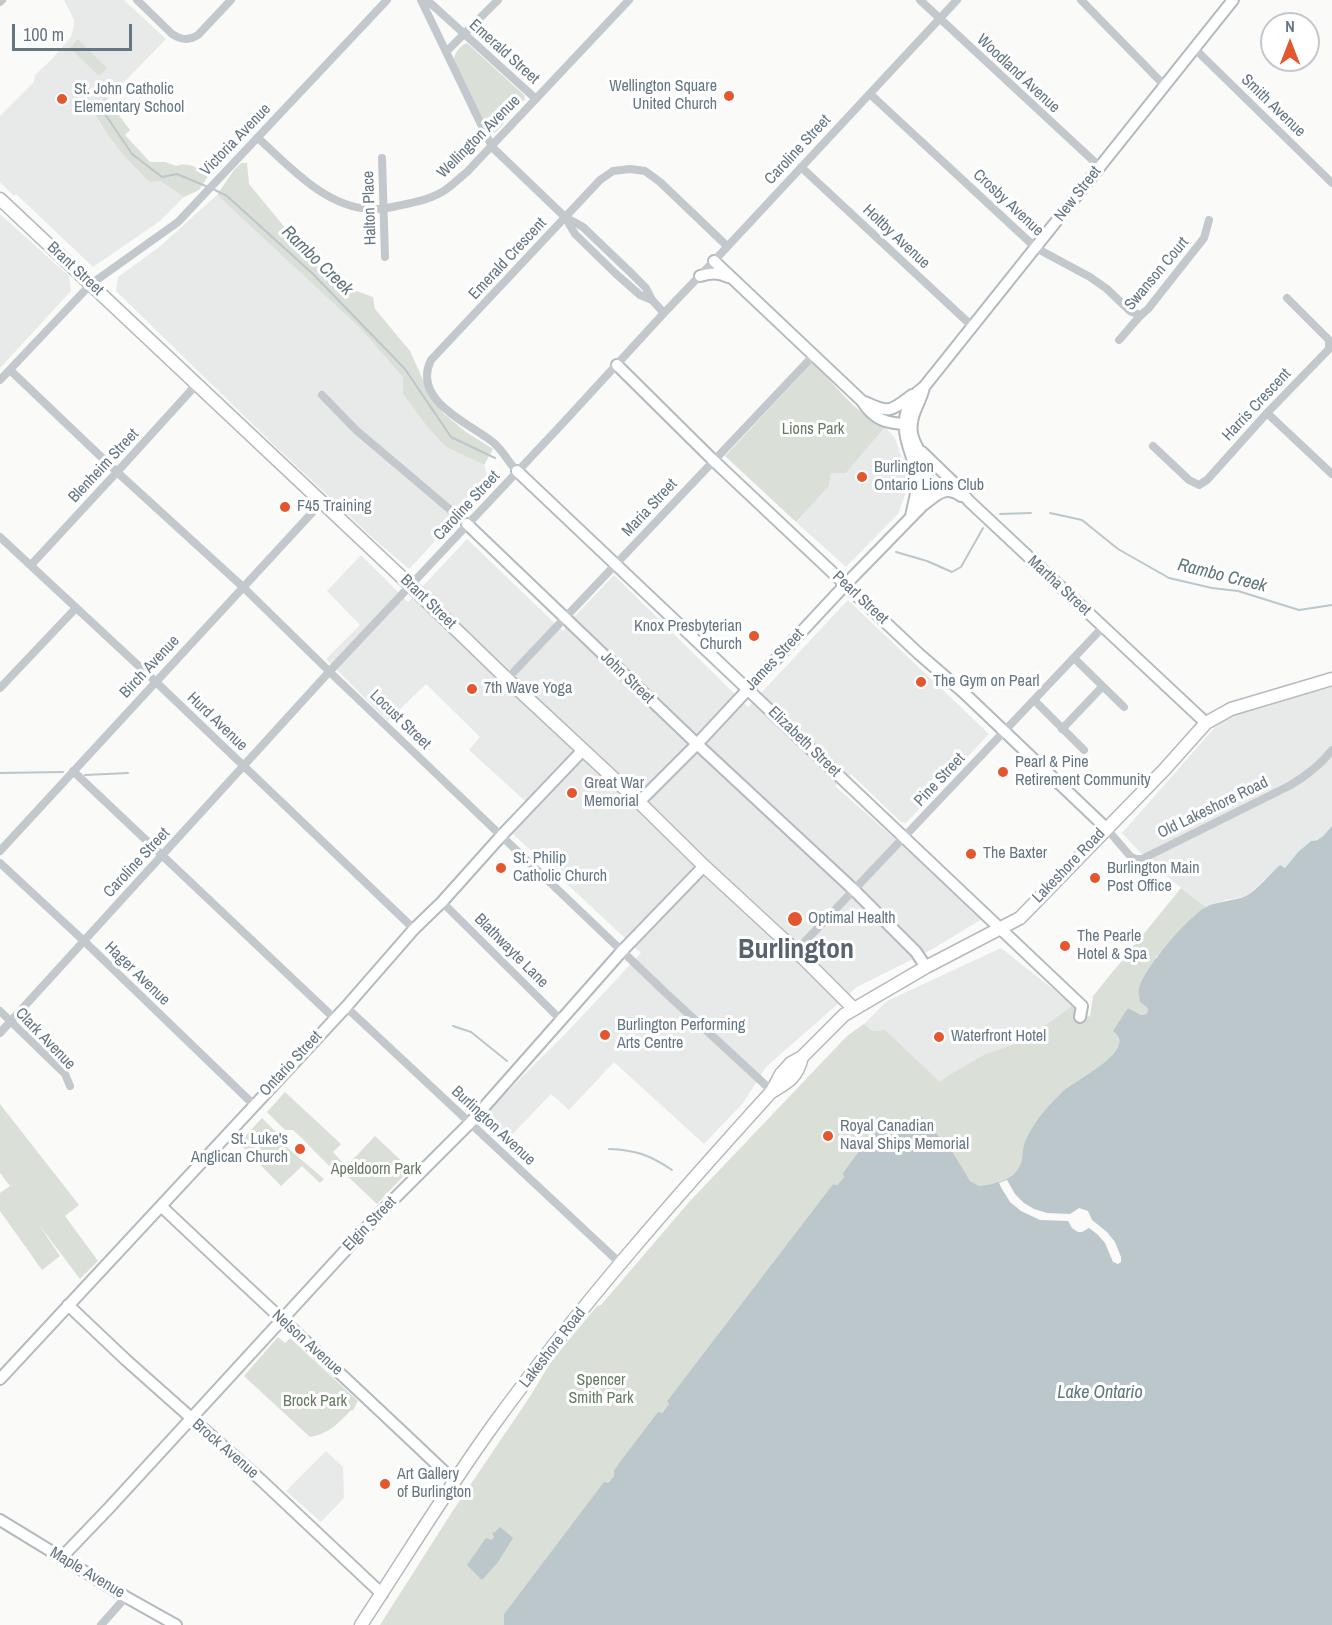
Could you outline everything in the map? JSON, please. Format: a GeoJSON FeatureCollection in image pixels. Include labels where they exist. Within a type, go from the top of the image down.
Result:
{"type":"FeatureCollection","features":[{"type":"Feature","properties":{"kind":"main road","name":"Brant Street"},"geometry":{"type":"LineString","coordinates":[[0,199],[639,802],[853,1008]]}},
{"type":"Feature","properties":{"kind":"main road","name":"Lakeshore Road"},"geometry":{"type":"LineString","coordinates":[[361,1625],[454,1481],[512,1399],[621,1264],[708,1161],[772,1091],[781,1074],[791,1063],[802,1057],[853,1008],[1020,918],[1164,770],[1206,723],[1231,709],[1332,679]]}},
{"type":"Feature","properties":{"kind":"street"},"geometry":{"type":"LineString","coordinates":[[137,0],[172,34],[183,39],[194,38],[198,35],[231,0]]}},
{"type":"Feature","properties":{"kind":"street","name":"Victoria Avenue"},"geometry":{"type":"LineString","coordinates":[[0,380],[91,284],[178,222],[387,0]]}},
{"type":"Feature","properties":{"kind":"street"},"geometry":{"type":"LineString","coordinates":[[421,0],[492,147],[565,218],[582,228],[631,273],[664,313]]}},
{"type":"Feature","properties":{"kind":"street","name":"Emerald Street"},"geometry":{"type":"LineString","coordinates":[[427,0],[536,99]]}},
{"type":"Feature","properties":{"kind":"street"},"geometry":{"type":"LineString","coordinates":[[447,52],[498,0]]}},
{"type":"Feature","properties":{"kind":"street","name":"Wellington Avenue"},"geometry":{"type":"LineString","coordinates":[[258,138],[301,176],[343,204],[369,209],[420,201],[442,192],[467,172],[630,0]]}},
{"type":"Feature","properties":{"kind":"street","name":"Woodland Avenue"},"geometry":{"type":"LineString","coordinates":[[920,0],[1099,166]]}},
{"type":"Feature","properties":{"kind":"street","name":"Caroline Street"},"geometry":{"type":"LineString","coordinates":[[0,1033],[329,672],[957,0]]}},
{"type":"Feature","properties":{"kind":"street"},"geometry":{"type":"LineString","coordinates":[[1081,0],[1165,86]]}},
{"type":"Feature","properties":{"kind":"street","name":"New Street"},"geometry":{"type":"LineString","coordinates":[[908,424],[909,405],[919,390],[973,327],[1233,0]]}},
{"type":"Feature","properties":{"kind":"street","name":"Smith Avenue"},"geometry":{"type":"LineString","coordinates":[[1194,48],[1332,183]]}},
{"type":"Feature","properties":{"kind":"street","name":"Crosby Avenue"},"geometry":{"type":"LineString","coordinates":[[870,94],[1036,248],[1090,278],[1107,289],[1130,311],[1140,315]]}},
{"type":"Feature","properties":{"kind":"street","name":"Halton Place"},"geometry":{"type":"LineString","coordinates":[[382,158],[385,257]]}},
{"type":"Feature","properties":{"kind":"street","name":"Holtby Avenue"},"geometry":{"type":"LineString","coordinates":[[801,167],[973,327]]}},
{"type":"Feature","properties":{"kind":"street","name":"Emerald Crescent"},"geometry":{"type":"LineString","coordinates":[[517,471],[509,463],[507,455],[492,441],[440,404],[431,392],[427,381],[426,369],[430,360],[600,180],[613,171],[630,169],[645,171],[660,182],[727,246]]}},
{"type":"Feature","properties":{"kind":"street","name":"Swanson Court"},"geometry":{"type":"LineString","coordinates":[[1119,340],[1130,330],[1140,315],[1149,309],[1204,238],[1209,220]]}},
{"type":"Feature","properties":{"kind":"street"},"geometry":{"type":"LineString","coordinates":[[714,261],[862,401],[868,410],[890,423],[908,424]]}},
{"type":"Feature","properties":{"kind":"street"},"geometry":{"type":"LineString","coordinates":[[700,276],[712,273],[721,274],[732,280]]}},
{"type":"Feature","properties":{"kind":"street","name":"Harris Crescent"},"geometry":{"type":"LineString","coordinates":[[1153,446],[1189,480],[1199,485],[1207,480],[1329,349],[1329,340],[1287,298]]}},
{"type":"Feature","properties":{"kind":"street","name":"Maria Street"},"geometry":{"type":"LineString","coordinates":[[507,679],[814,356]]}},
{"type":"Feature","properties":{"kind":"street","name":"Pearl Street"},"geometry":{"type":"LineString","coordinates":[[617,365],[713,460],[1106,828]]}},
{"type":"Feature","properties":{"kind":"street","name":"Locust Street"},"geometry":{"type":"LineString","coordinates":[[10,370],[243,587],[329,672],[772,1091]]}},
{"type":"Feature","properties":{"kind":"street","name":"Blenheim Street"},"geometry":{"type":"LineString","coordinates":[[31,565],[196,385]]}},
{"type":"Feature","properties":{"kind":"street"},"geometry":{"type":"LineString","coordinates":[[862,401],[876,408],[890,409],[897,407],[919,390]]}},
{"type":"Feature","properties":{"kind":"street","name":"John Street"},"geometry":{"type":"LineString","coordinates":[[322,395],[356,430],[467,524],[697,744],[854,890],[916,952],[926,967]]}},
{"type":"Feature","properties":{"kind":"street"},"geometry":{"type":"LineString","coordinates":[[1267,413],[1332,474]]}},
{"type":"Feature","properties":{"kind":"street"},"geometry":{"type":"LineString","coordinates":[[908,424],[925,464],[927,491],[922,506]]}},
{"type":"Feature","properties":{"kind":"street"},"geometry":{"type":"LineString","coordinates":[[908,424],[904,434],[917,478],[911,517]]}},
{"type":"Feature","properties":{"kind":"street","name":"Martha Street"},"geometry":{"type":"LineString","coordinates":[[916,444],[983,515],[1206,723]]}},
{"type":"Feature","properties":{"kind":"street","name":"Elizabeth Street"},"geometry":{"type":"LineString","coordinates":[[517,471],[1082,1006],[1080,1017]]}},
{"type":"Feature","properties":{"kind":"street","name":"James Street"},"geometry":{"type":"LineString","coordinates":[[639,802],[697,744],[922,506],[948,490],[969,501]]}},
{"type":"Feature","properties":{"kind":"street","name":"Birch Avenue"},"geometry":{"type":"LineString","coordinates":[[0,851],[321,503]]}},
{"type":"Feature","properties":{"kind":"street","name":"Hurd Avenue"},"geometry":{"type":"LineString","coordinates":[[0,537],[156,682],[414,929]]}},
{"type":"Feature","properties":{"kind":"street"},"geometry":{"type":"LineString","coordinates":[[0,688],[76,608]]}},
{"type":"Feature","properties":{"kind":"street","name":"Pine Street"},"geometry":{"type":"LineString","coordinates":[[796,951],[1103,627]]}},
{"type":"Feature","properties":{"kind":"street"},"geometry":{"type":"LineString","coordinates":[[1074,658],[1124,707]]}},
{"type":"Feature","properties":{"kind":"street"},"geometry":{"type":"LineString","coordinates":[[1062,729],[1102,687]]}},
{"type":"Feature","properties":{"kind":"street"},"geometry":{"type":"LineString","coordinates":[[1034,700],[1084,750]]}},
{"type":"Feature","properties":{"kind":"street","name":"Ontario Street"},"geometry":{"type":"LineString","coordinates":[[0,1379],[582,750]]}},
{"type":"Feature","properties":{"kind":"street","name":"Old Lakeshore Road"},"geometry":{"type":"LineString","coordinates":[[1106,828],[1131,856],[1142,859],[1289,786],[1307,775],[1332,750]]}},
{"type":"Feature","properties":{"kind":"street"},"geometry":{"type":"LineString","coordinates":[[73,771],[334,1018]]}},
{"type":"Feature","properties":{"kind":"street","name":"Hager Avenue"},"geometry":{"type":"LineString","coordinates":[[0,863],[254,1105]]}},
{"type":"Feature","properties":{"kind":"street","name":"Elgin Street"},"geometry":{"type":"LineString","coordinates":[[62,1557],[377,1216],[470,1123],[622,951],[704,866]]}},
{"type":"Feature","properties":{"kind":"street","name":"Blathwayte Lane"},"geometry":{"type":"LineString","coordinates":[[442,902],[561,1020]]}},
{"type":"Feature","properties":{"kind":"street","name":"Burlington Avenue"},"geometry":{"type":"LineString","coordinates":[[346,1007],[621,1264]]}},
{"type":"Feature","properties":{"kind":"street","name":"Clark Avenue"},"geometry":{"type":"LineString","coordinates":[[0,1011],[65,1074],[70,1086]]}},
{"type":"Feature","properties":{"kind":"street","name":"Nelson Avenue"},"geometry":{"type":"LineString","coordinates":[[161,1206],[454,1481]]}},
{"type":"Feature","properties":{"kind":"street","name":"Brock Avenue"},"geometry":{"type":"LineString","coordinates":[[68,1305],[261,1480],[382,1594]]}},
{"type":"Feature","properties":{"kind":"street","name":"Maple Avenue"},"geometry":{"type":"LineString","coordinates":[[0,1520],[176,1625]]}},
{"type":"Feature","properties":{"kind":"street"},"geometry":{"type":"LineString","coordinates":[[100,1625],[126,1597]]}},
{"type":"Feature","properties":{"kind":"shaded area"},"geometry":{"type":"Polygon","coordinates":[[[64,0],[124,0],[166,39],[94,113],[135,168],[149,182],[160,181],[184,197],[160,221],[93,267],[16,194],[14,196],[0,182],[0,116],[34,82],[35,75],[71,37],[74,20],[64,0]]]}},
{"type":"Feature","properties":{"kind":"shaded area"},"geometry":{"type":"Polygon","coordinates":[[[217,195],[360,328],[404,377],[403,394],[446,447],[484,465],[490,482],[409,569],[276,447],[116,291],[118,277],[158,248],[217,195]]]}},
{"type":"Feature","properties":{"kind":"shaded area"},"geometry":{"type":"Polygon","coordinates":[[[0,214],[69,276],[71,291],[0,368],[0,214]]]}},
{"type":"Feature","properties":{"kind":"shaded area"},"geometry":{"type":"Polygon","coordinates":[[[885,427],[895,438],[910,482],[898,514],[846,567],[796,522],[829,486],[831,473],[846,473],[885,427]]]}},
{"type":"Feature","properties":{"kind":"shaded area"},"geometry":{"type":"Polygon","coordinates":[[[467,539],[563,631],[614,575],[748,707],[848,600],[989,734],[906,823],[901,822],[851,774],[835,786],[984,918],[929,951],[857,987],[766,1067],[743,1103],[704,1144],[614,1062],[569,1110],[551,1094],[505,1142],[480,1119],[569,1030],[641,953],[513,834],[534,809],[469,750],[480,737],[426,684],[388,721],[326,659],[360,625],[327,591],[361,555],[408,602],[467,539]]]}},
{"type":"Feature","properties":{"kind":"shaded area"},"geometry":{"type":"Polygon","coordinates":[[[1332,687],[1332,826],[1323,837],[1311,841],[1298,852],[1285,868],[1280,865],[1247,896],[1206,907],[1153,866],[1122,833],[1217,725],[1241,710],[1332,687]]]}},
{"type":"Feature","properties":{"kind":"shaded area"},"geometry":{"type":"Polygon","coordinates":[[[1001,948],[1073,1005],[1024,1041],[985,1054],[949,1075],[940,1083],[885,1030],[873,1031],[864,1024],[887,1001],[1001,948]]]}},
{"type":"Feature","properties":{"kind":"shaded area"},"geometry":{"type":"Polygon","coordinates":[[[326,1451],[343,1467],[344,1498],[321,1522],[286,1491],[326,1451]]]}},
{"type":"Feature","properties":{"kind":"green space"},"geometry":{"type":"Polygon","coordinates":[[[78,39],[107,68],[99,76],[70,48],[78,39]]]}},
{"type":"Feature","properties":{"kind":"green space"},"geometry":{"type":"Polygon","coordinates":[[[467,43],[524,95],[525,99],[493,133],[488,130],[454,60],[458,50],[467,43]]]}},
{"type":"Feature","properties":{"kind":"green space"},"geometry":{"type":"Polygon","coordinates":[[[105,97],[130,130],[125,135],[150,162],[165,162],[177,166],[189,165],[209,175],[199,190],[184,197],[160,181],[149,182],[119,149],[94,113],[96,106],[105,97]]]}},
{"type":"Feature","properties":{"kind":"green space"},"geometry":{"type":"Polygon","coordinates":[[[241,163],[247,163],[249,184],[291,235],[345,287],[373,297],[375,309],[410,351],[423,380],[443,413],[466,432],[493,449],[484,465],[446,447],[403,394],[403,377],[360,328],[217,195],[241,163]]]}},
{"type":"Feature","properties":{"kind":"green space","name":"Lions Park"},"geometry":{"type":"Polygon","coordinates":[[[813,362],[855,407],[885,427],[846,473],[831,473],[829,486],[796,522],[725,456],[813,362]]]}},
{"type":"Feature","properties":{"kind":"green space","name":"Spencer Smith Park"},"geometry":{"type":"Polygon","coordinates":[[[1181,888],[1206,907],[1193,917],[1156,957],[1147,1014],[1141,1015],[1128,1008],[1114,1031],[1119,1038],[1114,1053],[1061,1093],[1042,1114],[1027,1137],[1020,1166],[1012,1176],[1006,1180],[979,1187],[970,1181],[926,1122],[890,1122],[837,1185],[833,1184],[667,1401],[669,1404],[614,1470],[614,1476],[608,1483],[604,1483],[504,1614],[504,1625],[380,1625],[552,1360],[690,1201],[847,1036],[864,1024],[873,1031],[885,1030],[940,1082],[985,1054],[1024,1041],[1073,1005],[1090,1017],[1093,996],[1181,888]]]}},
{"type":"Feature","properties":{"kind":"green space"},"geometry":{"type":"Polygon","coordinates":[[[285,1092],[341,1144],[333,1152],[345,1165],[338,1173],[293,1130],[285,1130],[267,1112],[285,1092]]]}},
{"type":"Feature","properties":{"kind":"green space"},"geometry":{"type":"Polygon","coordinates":[[[0,1104],[79,1205],[65,1216],[98,1261],[80,1279],[37,1222],[60,1256],[42,1270],[0,1211],[0,1193],[10,1186],[0,1173],[0,1104]]]}},
{"type":"Feature","properties":{"kind":"green space"},"geometry":{"type":"Polygon","coordinates":[[[262,1118],[284,1140],[282,1143],[324,1179],[320,1183],[302,1166],[281,1186],[239,1143],[262,1118]]]}},
{"type":"Feature","properties":{"kind":"green space","name":"Apeldoorn Park"},"geometry":{"type":"Polygon","coordinates":[[[375,1136],[410,1169],[377,1204],[342,1171],[375,1136]]]}},
{"type":"Feature","properties":{"kind":"green space","name":"Brock Park"},"geometry":{"type":"Polygon","coordinates":[[[278,1337],[285,1343],[290,1338],[358,1401],[353,1410],[322,1434],[310,1437],[244,1376],[278,1337]]]}},
{"type":"Feature","properties":{"kind":"water","name":"Lake Ontario"},"geometry":{"type":"Polygon","coordinates":[[[1332,826],[1332,1625],[504,1625],[504,1614],[604,1482],[608,1483],[614,1476],[614,1470],[658,1412],[662,1413],[669,1404],[667,1401],[833,1184],[837,1185],[844,1177],[843,1173],[883,1119],[890,1122],[926,1122],[953,1153],[970,1181],[979,1186],[1005,1180],[1020,1166],[1026,1140],[1042,1114],[1061,1093],[1114,1053],[1119,1038],[1113,1031],[1128,1008],[1141,1015],[1147,1014],[1148,1008],[1140,1002],[1139,991],[1142,980],[1157,957],[1188,921],[1206,907],[1250,894],[1280,865],[1285,868],[1298,852],[1311,841],[1321,838],[1332,826]]]}},
{"type":"Feature","properties":{"kind":"water"},"geometry":{"type":"Polygon","coordinates":[[[500,1527],[513,1538],[498,1562],[482,1580],[467,1565],[486,1538],[492,1540],[494,1537],[492,1533],[500,1527]]]}},
{"type":"Feature","properties":{"kind":"pier"},"geometry":{"type":"Polygon","coordinates":[[[1007,1180],[1015,1194],[1034,1209],[1047,1213],[1070,1214],[1079,1208],[1088,1211],[1092,1220],[1115,1242],[1121,1262],[1118,1264],[1113,1262],[1105,1243],[1089,1228],[1078,1232],[1068,1221],[1040,1220],[1021,1211],[1010,1202],[999,1183],[1007,1180]]]}},
{"type":"Feature","properties":{"kind":"waterway","name":"Rambo Creek"},"geometry":{"type":"LineString","coordinates":[[103,111],[132,154],[162,177],[177,174],[208,187]]}},
{"type":"Feature","properties":{"kind":"waterway","name":"Rambo Creek"},"geometry":{"type":"LineString","coordinates":[[213,189],[227,196],[313,274],[405,369],[451,437],[495,458]]}},
{"type":"Feature","properties":{"kind":"waterway","name":"Rambo Creek"},"geometry":{"type":"LineString","coordinates":[[1000,514],[1031,513]]}},
{"type":"Feature","properties":{"kind":"waterway","name":"Rambo Creek"},"geometry":{"type":"LineString","coordinates":[[1050,513],[1082,520],[1118,549],[1169,578],[1212,588],[1238,591],[1299,610],[1332,605]]}},
{"type":"Feature","properties":{"kind":"waterway","name":"Rambo Creek"},"geometry":{"type":"LineString","coordinates":[[896,552],[927,561],[952,572],[961,567],[983,528]]}},
{"type":"Feature","properties":{"kind":"waterway"},"geometry":{"type":"LineString","coordinates":[[0,773],[63,772]]}},
{"type":"Feature","properties":{"kind":"waterway"},"geometry":{"type":"LineString","coordinates":[[85,775],[128,773]]}},
{"type":"Feature","properties":{"kind":"waterway"},"geometry":{"type":"LineString","coordinates":[[453,1026],[471,1032],[507,1061]]}},
{"type":"Feature","properties":{"kind":"waterway"},"geometry":{"type":"LineString","coordinates":[[609,1149],[642,1154],[672,1170]]}},
{"type":"Feature","properties":{"kind":"place","name":"Wellington Square United Church"},"geometry":{"type":"Point","coordinates":[729,96]}},
{"type":"Feature","properties":{"kind":"place","name":"St. John Catholic Elementary School"},"geometry":{"type":"Point","coordinates":[62,99]}},
{"type":"Feature","properties":{"kind":"place","name":"Burlington Ontario Lions Club"},"geometry":{"type":"Point","coordinates":[862,477]}},
{"type":"Feature","properties":{"kind":"place","name":"F45 Training"},"geometry":{"type":"Point","coordinates":[285,507]}},
{"type":"Feature","properties":{"kind":"place","name":"Knox Presbyterian Church"},"geometry":{"type":"Point","coordinates":[754,636]}},
{"type":"Feature","properties":{"kind":"place","name":"The Gym on Pearl"},"geometry":{"type":"Point","coordinates":[921,682]}},
{"type":"Feature","properties":{"kind":"place","name":"7th Wave Yoga"},"geometry":{"type":"Point","coordinates":[472,689]}},
{"type":"Feature","properties":{"kind":"place","name":"Pearl & Pine Retirement Community"},"geometry":{"type":"Point","coordinates":[1003,772]}},
{"type":"Feature","properties":{"kind":"place","name":"Great War Memorial"},"geometry":{"type":"Point","coordinates":[572,793]}},
{"type":"Feature","properties":{"kind":"place","name":"The Baxter"},"geometry":{"type":"Point","coordinates":[971,854]}},
{"type":"Feature","properties":{"kind":"place","name":"St. Philip Catholic Church"},"geometry":{"type":"Point","coordinates":[501,868]}},
{"type":"Feature","properties":{"kind":"place","name":"Burlington Main Post Office"},"geometry":{"type":"Point","coordinates":[1095,878]}},
{"type":"Feature","properties":{"kind":"place","name":"Optimal Health"},"geometry":{"type":"Point","coordinates":[795,919]}},
{"type":"Feature","properties":{"kind":"place","name":"The Pearle Hotel & Spa"},"geometry":{"type":"Point","coordinates":[1065,946]}},
{"type":"Feature","properties":{"kind":"place","name":"Burlington Performing Arts Centre"},"geometry":{"type":"Point","coordinates":[605,1035]}},
{"type":"Feature","properties":{"kind":"place","name":"Waterfront Hotel"},"geometry":{"type":"Point","coordinates":[939,1037]}},
{"type":"Feature","properties":{"kind":"place","name":"Royal Canadian Naval Ships Memorial"},"geometry":{"type":"Point","coordinates":[828,1136]}},
{"type":"Feature","properties":{"kind":"place","name":"St. Luke's Anglican Church"},"geometry":{"type":"Point","coordinates":[300,1149]}},
{"type":"Feature","properties":{"kind":"place","name":"Art Gallery of Burlington"},"geometry":{"type":"Point","coordinates":[385,1484]}},
{"type":"Feature","properties":{"kind":"district","name":"Burlington"},"geometry":{"type":"Point","coordinates":[796,950]}}]}
